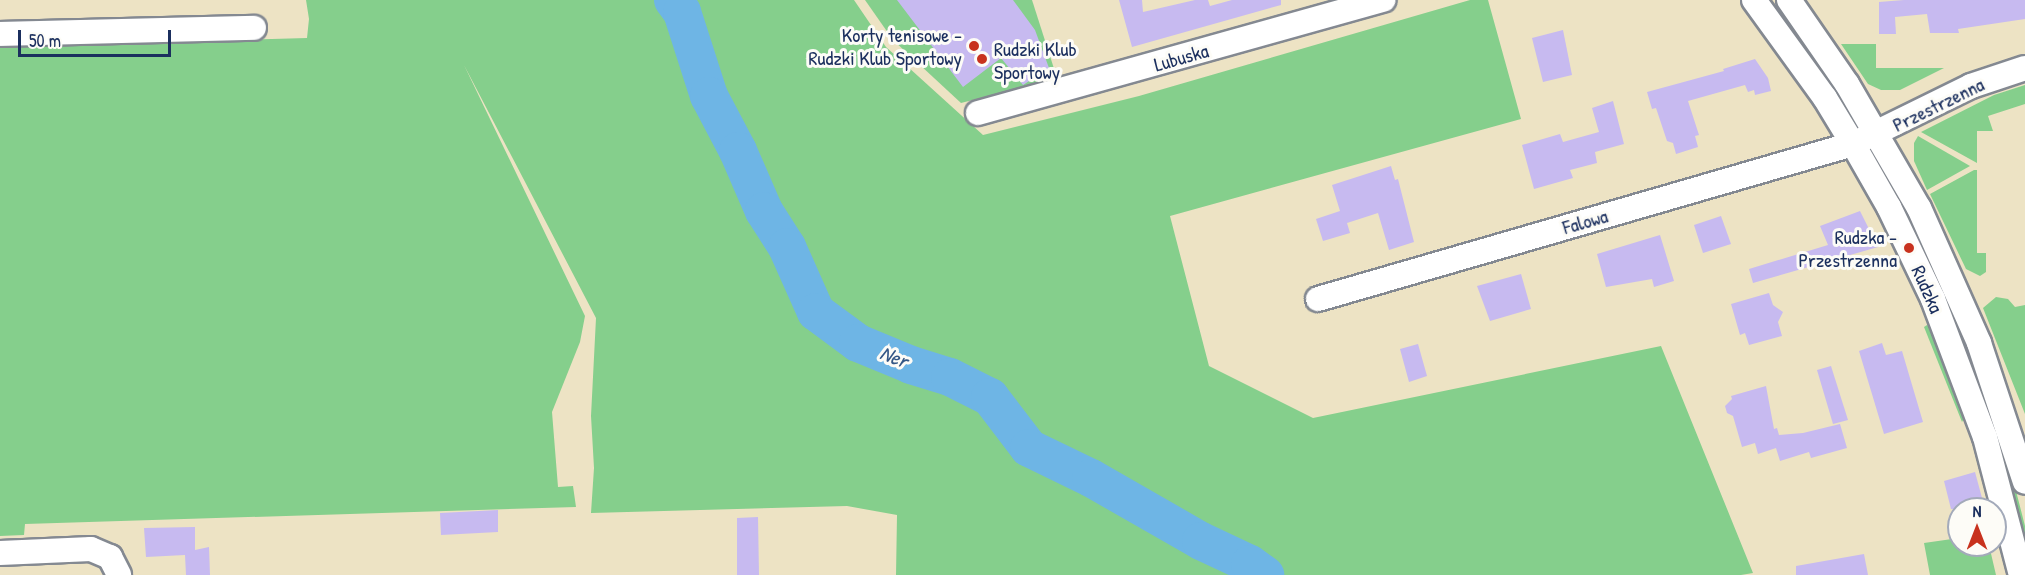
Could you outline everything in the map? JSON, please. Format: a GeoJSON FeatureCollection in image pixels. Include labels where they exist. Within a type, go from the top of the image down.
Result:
{"type":"FeatureCollection","features":[{"type":"Feature","properties":{"kind":"street","name":"Lubuska"},"geometry":{"type":"LineString","coordinates":[[978,113],[1384,0]]}},
{"type":"Feature","properties":{"kind":"street","name":"Rudzka"},"geometry":{"type":"LineString","coordinates":[[1754,0],[1791,49],[1853,144],[1904,237],[1954,351],[1988,448],[2020,575]]}},
{"type":"Feature","properties":{"kind":"street","name":"Rudzka"},"geometry":{"type":"LineString","coordinates":[[1789,0],[1847,84],[1919,208],[1959,294],[1990,373],[2025,482]]}},
{"type":"Feature","properties":{"kind":"street"},"geometry":{"type":"LineString","coordinates":[[0,34],[254,28]]}},
{"type":"Feature","properties":{"kind":"street","name":"Przestrzenna"},"geometry":{"type":"LineString","coordinates":[[1853,144],[1878,134],[1971,86],[2025,68]]}},
{"type":"Feature","properties":{"kind":"street","name":"Falowa"},"geometry":{"type":"LineString","coordinates":[[1318,299],[1853,144]]}},
{"type":"Feature","properties":{"kind":"street"},"geometry":{"type":"LineString","coordinates":[[0,553],[91,549],[114,566]]}},
{"type":"Feature","properties":{"kind":"green space"},"geometry":{"type":"Polygon","coordinates":[[[306,0],[854,0],[886,47],[983,135],[1139,96],[1470,0],[1488,0],[1521,119],[1170,216],[1209,366],[1313,418],[1661,346],[1753,573],[1741,575],[896,575],[897,515],[847,506],[591,513],[594,468],[591,416],[596,318],[464,65],[585,316],[580,342],[552,412],[558,487],[573,486],[576,507],[25,524],[24,535],[0,536],[0,47],[307,38],[309,19],[306,0]]]}},
{"type":"Feature","properties":{"kind":"green space","name":"Rudzki Klub Sportowy"},"geometry":{"type":"Polygon","coordinates":[[[865,0],[1032,0],[1057,78],[961,103],[893,40],[865,0]]]}},
{"type":"Feature","properties":{"kind":"green space"},"geometry":{"type":"Polygon","coordinates":[[[1841,44],[1876,44],[1876,68],[1944,68],[1900,90],[1881,90],[1868,84],[1841,44]]]}},
{"type":"Feature","properties":{"kind":"green space"},"geometry":{"type":"Polygon","coordinates":[[[2025,85],[2025,104],[1988,116],[1993,131],[1977,131],[1977,163],[1921,132],[1994,95],[2025,85]]]}},
{"type":"Feature","properties":{"kind":"green space"},"geometry":{"type":"Polygon","coordinates":[[[1918,136],[1970,166],[1927,190],[1914,161],[1914,143],[1918,136]]]}},
{"type":"Feature","properties":{"kind":"green space"},"geometry":{"type":"Polygon","coordinates":[[[1977,170],[1977,253],[1986,253],[1986,272],[1980,276],[1966,269],[1930,194],[1977,170]]]}},
{"type":"Feature","properties":{"kind":"green space"},"geometry":{"type":"Polygon","coordinates":[[[1905,205],[1970,346],[2015,487],[2025,526],[2025,547],[1994,433],[1976,379],[1944,296],[1901,207],[1905,205]]]}},
{"type":"Feature","properties":{"kind":"green space"},"geometry":{"type":"Polygon","coordinates":[[[1996,297],[2008,299],[2015,307],[2025,305],[2025,414],[1983,308],[1996,297]]]}},
{"type":"Feature","properties":{"kind":"green space"},"geometry":{"type":"Polygon","coordinates":[[[1927,325],[1933,328],[1966,415],[1962,422],[1924,327],[1927,325]]]}},
{"type":"Feature","properties":{"kind":"green space"},"geometry":{"type":"Polygon","coordinates":[[[1947,540],[1947,557],[1992,557],[1996,575],[1930,575],[1924,543],[1947,540]]]}},
{"type":"Feature","properties":{"kind":"building","name":"Rudzki Klub Sportowy"},"geometry":{"type":"Polygon","coordinates":[[[897,0],[1013,0],[1035,30],[1049,68],[1023,85],[1001,58],[963,87],[897,0]]]}},
{"type":"Feature","properties":{"kind":"building"},"geometry":{"type":"Polygon","coordinates":[[[1119,0],[1142,0],[1143,12],[1195,0],[1208,0],[1210,6],[1232,0],[1281,0],[1281,5],[1132,47],[1119,0]]]}},
{"type":"Feature","properties":{"kind":"building"},"geometry":{"type":"Polygon","coordinates":[[[2025,0],[2025,19],[1958,29],[1959,33],[1930,33],[1927,14],[1895,17],[1896,34],[1879,34],[1879,2],[2025,0]]]}},
{"type":"Feature","properties":{"kind":"building"},"geometry":{"type":"Polygon","coordinates":[[[1563,30],[1572,75],[1543,82],[1532,38],[1563,30]]]}},
{"type":"Feature","properties":{"kind":"building"},"geometry":{"type":"Polygon","coordinates":[[[1755,59],[1768,78],[1771,91],[1755,95],[1754,90],[1748,92],[1745,85],[1688,101],[1699,135],[1695,136],[1698,147],[1676,154],[1673,143],[1667,141],[1656,108],[1652,109],[1647,92],[1724,71],[1723,69],[1755,59]]]}},
{"type":"Feature","properties":{"kind":"building"},"geometry":{"type":"Polygon","coordinates":[[[1613,101],[1624,144],[1595,152],[1597,163],[1570,170],[1573,178],[1534,189],[1522,145],[1560,134],[1563,142],[1599,132],[1592,108],[1613,101]]]}},
{"type":"Feature","properties":{"kind":"building"},"geometry":{"type":"Polygon","coordinates":[[[1391,166],[1395,180],[1398,179],[1414,242],[1389,250],[1378,213],[1347,223],[1350,233],[1323,241],[1316,219],[1340,211],[1332,185],[1391,166]]]}},
{"type":"Feature","properties":{"kind":"building"},"geometry":{"type":"Polygon","coordinates":[[[1860,211],[1878,247],[1753,283],[1749,269],[1828,245],[1820,226],[1860,211]]]}},
{"type":"Feature","properties":{"kind":"building"},"geometry":{"type":"Polygon","coordinates":[[[1721,216],[1731,244],[1703,253],[1694,225],[1721,216]]]}},
{"type":"Feature","properties":{"kind":"building"},"geometry":{"type":"Polygon","coordinates":[[[1660,235],[1674,281],[1654,287],[1652,279],[1606,287],[1597,254],[1660,235]]]}},
{"type":"Feature","properties":{"kind":"building"},"geometry":{"type":"Polygon","coordinates":[[[1521,274],[1531,309],[1490,321],[1477,286],[1521,274]]]}},
{"type":"Feature","properties":{"kind":"building"},"geometry":{"type":"Polygon","coordinates":[[[1769,293],[1773,305],[1783,312],[1778,322],[1782,336],[1749,345],[1745,333],[1740,335],[1731,304],[1769,293]]]}},
{"type":"Feature","properties":{"kind":"building"},"geometry":{"type":"Polygon","coordinates":[[[1882,343],[1886,355],[1902,351],[1923,422],[1884,434],[1859,351],[1882,343]]]}},
{"type":"Feature","properties":{"kind":"building"},"geometry":{"type":"Polygon","coordinates":[[[1418,344],[1427,376],[1409,382],[1400,349],[1418,344]]]}},
{"type":"Feature","properties":{"kind":"building"},"geometry":{"type":"Polygon","coordinates":[[[1831,366],[1848,420],[1833,424],[1817,370],[1831,366]]]}},
{"type":"Feature","properties":{"kind":"building"},"geometry":{"type":"Polygon","coordinates":[[[1766,386],[1774,429],[1777,428],[1779,435],[1803,433],[1840,424],[1847,448],[1811,458],[1809,452],[1780,461],[1776,448],[1758,454],[1755,443],[1742,447],[1733,416],[1727,413],[1725,406],[1732,399],[1731,396],[1766,386]]]}},
{"type":"Feature","properties":{"kind":"building"},"geometry":{"type":"Polygon","coordinates":[[[1975,472],[1982,497],[1948,497],[1944,481],[1975,472]]]}},
{"type":"Feature","properties":{"kind":"building"},"geometry":{"type":"Polygon","coordinates":[[[498,510],[498,532],[441,535],[440,513],[498,510]]]}},
{"type":"Feature","properties":{"kind":"building"},"geometry":{"type":"Polygon","coordinates":[[[758,517],[759,575],[737,575],[737,518],[758,517]]]}},
{"type":"Feature","properties":{"kind":"building"},"geometry":{"type":"Polygon","coordinates":[[[195,527],[195,550],[209,547],[210,575],[186,575],[185,555],[146,557],[144,528],[195,527]]]}},
{"type":"Feature","properties":{"kind":"building"},"geometry":{"type":"Polygon","coordinates":[[[1864,554],[1868,575],[1796,575],[1796,566],[1864,554]]]}},
{"type":"Feature","properties":{"kind":"waterway","name":"Ner"},"geometry":{"type":"LineString","coordinates":[[673,0],[682,12],[709,96],[738,151],[764,211],[787,247],[816,312],[858,343],[911,365],[950,377],[990,397],[1029,448],[1091,478],[1201,541],[1250,564],[1265,575]]}},
{"type":"Feature","properties":{"kind":"place","name":"Korty tenisowe - Rudzki Klub Sportowy"},"geometry":{"type":"Point","coordinates":[974,46]}},
{"type":"Feature","properties":{"kind":"place","name":"Rudzki Klub Sportowy"},"geometry":{"type":"Point","coordinates":[982,59]}},
{"type":"Feature","properties":{"kind":"place","name":"Rudzka - Przestrzenna"},"geometry":{"type":"Point","coordinates":[1909,248]}}]}
